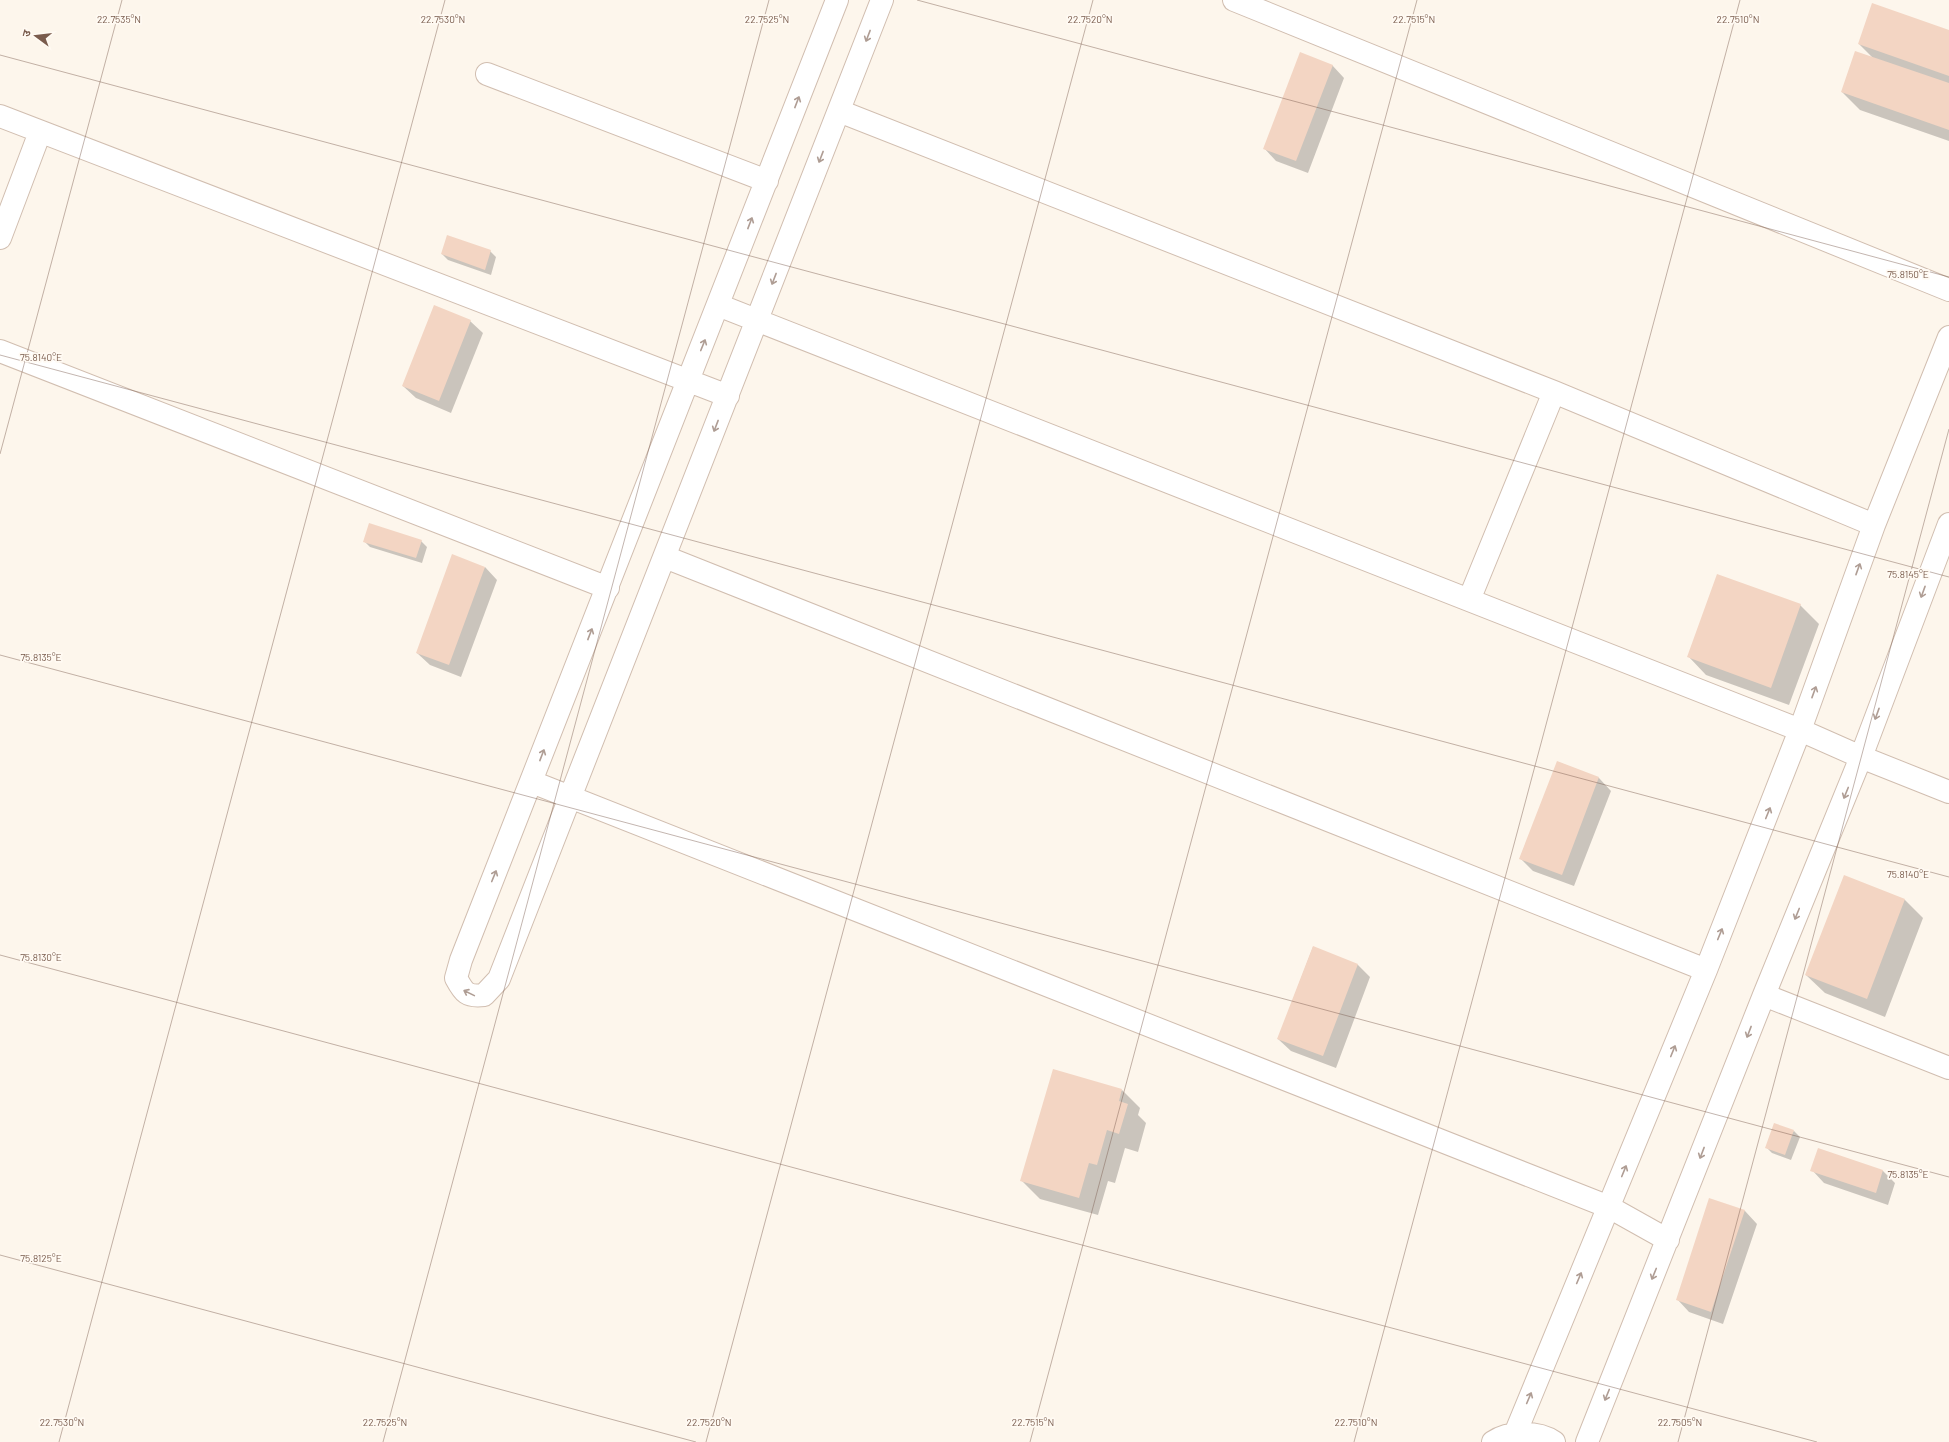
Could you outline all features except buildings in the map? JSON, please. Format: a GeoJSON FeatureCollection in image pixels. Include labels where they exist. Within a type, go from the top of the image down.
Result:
{"type":"FeatureCollection","features":[{"type":"Feature","properties":{"kind":"street"},"geometry":{"type":"LineString","coordinates":[[837,0],[608,588],[461,960],[456,978],[463,991],[474,996],[484,995],[499,978],[571,798],[882,0]]}},
{"type":"Feature","properties":{"kind":"street"},"geometry":{"type":"LineString","coordinates":[[1234,0],[1949,290]]}},
{"type":"Feature","properties":{"kind":"street"},"geometry":{"type":"LineString","coordinates":[[487,74],[767,181]]}},
{"type":"Feature","properties":{"kind":"street"},"geometry":{"type":"LineString","coordinates":[[839,111],[1554,392],[1874,525]]}},
{"type":"Feature","properties":{"kind":"street"},"geometry":{"type":"LineString","coordinates":[[0,116],[728,396]]}},
{"type":"Feature","properties":{"kind":"street"},"geometry":{"type":"LineString","coordinates":[[0,238],[40,132]]}},
{"type":"Feature","properties":{"kind":"street"},"geometry":{"type":"LineString","coordinates":[[718,305],[1800,730],[1861,757],[1949,792]]}},
{"type":"Feature","properties":{"kind":"street"},"geometry":{"type":"LineString","coordinates":[[1514,1434],[1706,970],[1800,730],[1874,525],[1949,337]]}},
{"type":"Feature","properties":{"kind":"street"},"geometry":{"type":"LineString","coordinates":[[0,351],[608,588]]}},
{"type":"Feature","properties":{"kind":"street"},"geometry":{"type":"LineString","coordinates":[[1469,600],[1554,392]]}},
{"type":"Feature","properties":{"kind":"street"},"geometry":{"type":"LineString","coordinates":[[1587,1442],[1764,996],[1861,757],[1946,537]]}},
{"type":"Feature","properties":{"kind":"street"},"geometry":{"type":"LineString","coordinates":[[665,557],[1706,970]]}},
{"type":"Feature","properties":{"kind":"street"},"geometry":{"type":"LineString","coordinates":[[532,782],[1609,1207],[1668,1240]]}},
{"type":"Feature","properties":{"kind":"street"},"geometry":{"type":"LineString","coordinates":[[1764,996],[1949,1068]]}},
{"type":"Feature","properties":{"kind":"street"},"geometry":{"type":"LineString","coordinates":[[1493,1442],[1514,1434],[1533,1434],[1554,1442]]}}]}
